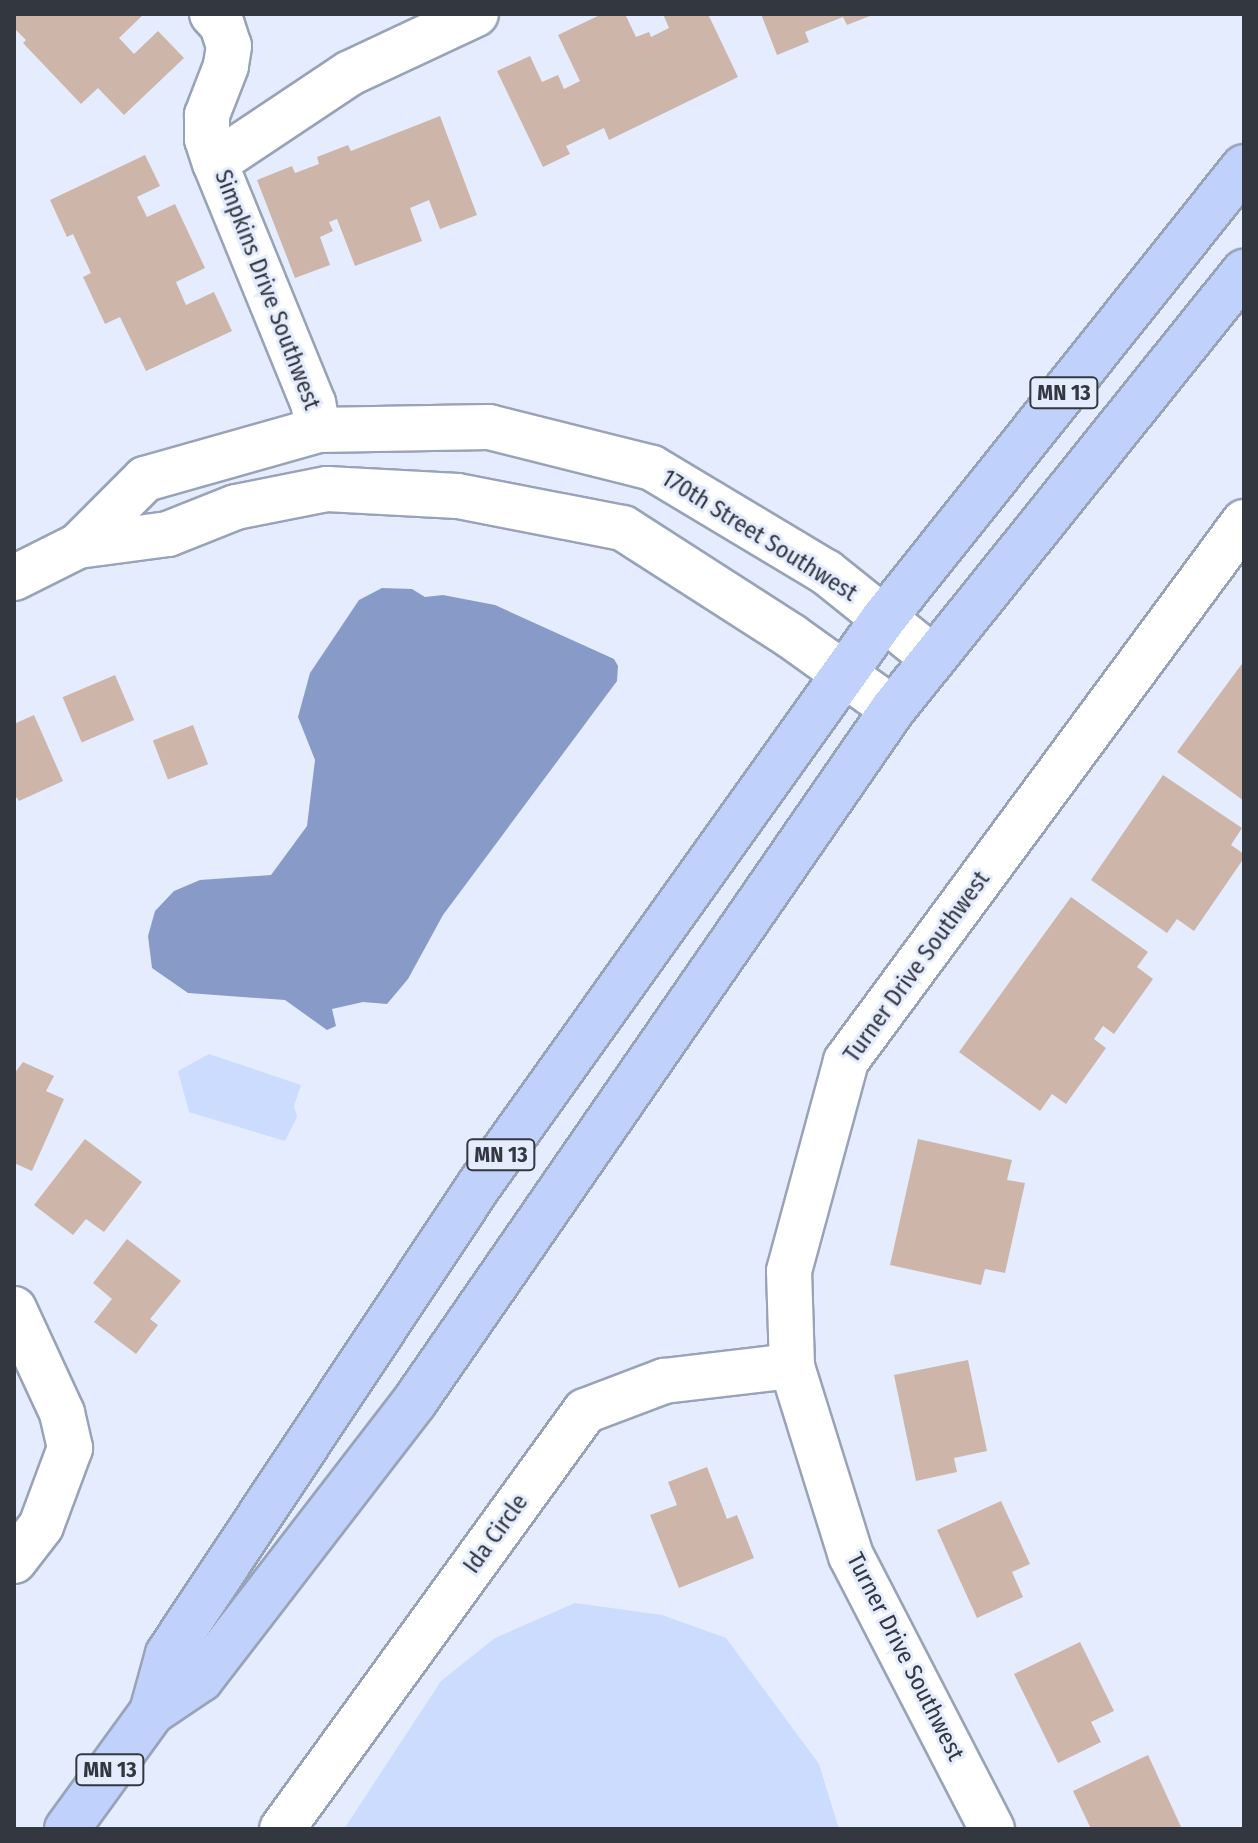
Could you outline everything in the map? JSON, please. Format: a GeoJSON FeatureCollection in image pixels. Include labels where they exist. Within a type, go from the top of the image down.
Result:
{"type":"FeatureCollection","features":[{"type":"Feature","properties":{"kind":"main road","name":"MN 13"},"geometry":{"type":"LineString","coordinates":[[152,1712],[168,1654],[480,1184],[884,618],[1244,167]]}},
{"type":"Feature","properties":{"kind":"main road","name":"MN 13"},"geometry":{"type":"LineString","coordinates":[[67,1829],[152,1712],[201,1679],[415,1401],[893,709],[1244,272]]}},
{"type":"Feature","properties":{"kind":"street"},"geometry":{"type":"LineString","coordinates":[[212,14],[222,25],[229,46],[226,66],[207,115],[207,139],[215,163]]}},
{"type":"Feature","properties":{"kind":"street","name":"Simpkins Drive Southwest"},"geometry":{"type":"LineString","coordinates":[[318,430],[313,403],[215,163],[350,73],[476,14]]}},
{"type":"Feature","properties":{"kind":"street","name":"170th Street Southwest"},"geometry":{"type":"LineString","coordinates":[[14,578],[78,546],[145,479],[318,430],[489,427],[652,468],[826,572],[932,657]]}},
{"type":"Feature","properties":{"kind":"street","name":"170th Street Southwest"},"geometry":{"type":"LineString","coordinates":[[78,546],[168,534],[236,507],[327,489],[458,496],[623,528],[893,709]]}},
{"type":"Feature","properties":{"kind":"street","name":"Turner Drive Southwest"},"geometry":{"type":"LineString","coordinates":[[992,1829],[851,1556],[792,1366],[789,1271],[846,1061],[1244,522]]}},
{"type":"Feature","properties":{"kind":"street"},"geometry":{"type":"LineString","coordinates":[[14,1309],[62,1413],[70,1448],[41,1526],[14,1561]]}},
{"type":"Feature","properties":{"kind":"street","name":"Ida Circle"},"geometry":{"type":"LineString","coordinates":[[282,1829],[585,1411],[664,1381],[792,1366]]}},
{"type":"Feature","properties":{"kind":"shaded area"},"geometry":{"type":"Polygon","coordinates":[[[382,588],[412,589],[425,597],[443,595],[495,605],[614,659],[618,666],[617,681],[443,915],[408,979],[387,1004],[363,1002],[332,1009],[336,1026],[327,1030],[285,1000],[188,993],[152,968],[148,936],[155,911],[174,891],[200,880],[271,875],[307,826],[315,760],[298,717],[310,673],[359,600],[382,588]]]}},
{"type":"Feature","properties":{"kind":"shaded area"},"geometry":{"type":"Polygon","coordinates":[[[209,1054],[301,1085],[294,1106],[297,1117],[285,1141],[189,1112],[178,1071],[209,1054]]]}},
{"type":"Feature","properties":{"kind":"shaded area"},"geometry":{"type":"Polygon","coordinates":[[[575,1603],[662,1615],[726,1638],[819,1764],[839,1829],[344,1829],[441,1681],[495,1638],[575,1603]]]}},
{"type":"Feature","properties":{"kind":"building"},"geometry":{"type":"Polygon","coordinates":[[[14,14],[144,14],[119,38],[134,54],[158,31],[184,58],[124,115],[98,88],[81,104],[23,43],[26,40],[14,28],[14,14]]]}},
{"type":"Feature","properties":{"kind":"building"},"geometry":{"type":"Polygon","coordinates":[[[602,14],[625,14],[636,37],[649,32],[651,37],[669,28],[663,14],[708,14],[738,77],[609,140],[604,128],[566,146],[570,154],[543,167],[497,71],[530,56],[542,82],[558,75],[564,89],[580,81],[558,35],[602,14]]]}},
{"type":"Feature","properties":{"kind":"building"},"geometry":{"type":"Polygon","coordinates":[[[761,14],[875,14],[847,25],[843,17],[805,32],[809,42],[777,55],[761,14]]]}},
{"type":"Feature","properties":{"kind":"building"},"geometry":{"type":"Polygon","coordinates":[[[440,116],[477,215],[440,229],[429,200],[410,208],[422,241],[355,266],[337,219],[329,222],[333,231],[320,237],[330,265],[295,278],[257,180],[292,166],[295,173],[319,164],[317,157],[348,145],[351,151],[440,116]]]}},
{"type":"Feature","properties":{"kind":"building"},"geometry":{"type":"Polygon","coordinates":[[[145,155],[160,186],[137,197],[147,217],[175,204],[205,268],[176,282],[186,305],[214,292],[232,331],[146,371],[120,317],[105,324],[83,277],[91,273],[73,234],[67,237],[50,200],[145,155]]]}},
{"type":"Feature","properties":{"kind":"building"},"geometry":{"type":"Polygon","coordinates":[[[1244,661],[1244,801],[1177,752],[1244,661]]]}},
{"type":"Feature","properties":{"kind":"building"},"geometry":{"type":"Polygon","coordinates":[[[115,675],[134,720],[82,742],[63,697],[115,675]]]}},
{"type":"Feature","properties":{"kind":"building"},"geometry":{"type":"Polygon","coordinates":[[[34,715],[63,781],[19,801],[14,794],[14,724],[34,715]]]}},
{"type":"Feature","properties":{"kind":"building"},"geometry":{"type":"Polygon","coordinates":[[[193,725],[208,764],[168,780],[153,740],[193,725]]]}},
{"type":"Feature","properties":{"kind":"building"},"geometry":{"type":"Polygon","coordinates":[[[1163,775],[1242,828],[1231,845],[1244,854],[1244,858],[1194,931],[1177,919],[1167,933],[1091,880],[1163,775]]]}},
{"type":"Feature","properties":{"kind":"building"},"geometry":{"type":"Polygon","coordinates":[[[1071,897],[1148,952],[1137,967],[1153,979],[1114,1034],[1103,1026],[1094,1039],[1106,1048],[1066,1104],[1052,1094],[1040,1111],[959,1052],[1071,897]]]}},
{"type":"Feature","properties":{"kind":"building"},"geometry":{"type":"Polygon","coordinates":[[[23,1062],[54,1076],[46,1091],[64,1099],[32,1171],[14,1163],[14,1074],[23,1062]]]}},
{"type":"Feature","properties":{"kind":"building"},"geometry":{"type":"Polygon","coordinates":[[[85,1139],[142,1182],[104,1232],[86,1219],[73,1235],[34,1205],[85,1139]]]}},
{"type":"Feature","properties":{"kind":"building"},"geometry":{"type":"Polygon","coordinates":[[[918,1139],[1012,1160],[1007,1180],[1025,1183],[1005,1273],[985,1269],[981,1285],[890,1265],[918,1139]]]}},
{"type":"Feature","properties":{"kind":"building"},"geometry":{"type":"Polygon","coordinates":[[[127,1239],[181,1281],[150,1319],[158,1325],[136,1354],[94,1322],[112,1299],[93,1283],[127,1239]]]}},
{"type":"Feature","properties":{"kind":"building"},"geometry":{"type":"Polygon","coordinates":[[[968,1360],[987,1451],[954,1458],[957,1472],[916,1481],[894,1375],[968,1360]]]}},
{"type":"Feature","properties":{"kind":"building"},"geometry":{"type":"Polygon","coordinates":[[[707,1467],[727,1519],[737,1515],[754,1558],[679,1588],[650,1515],[677,1505],[668,1482],[707,1467]]]}},
{"type":"Feature","properties":{"kind":"building"},"geometry":{"type":"Polygon","coordinates":[[[1001,1501],[1030,1564],[1012,1572],[1023,1597],[977,1618],[937,1530],[1001,1501]]]}},
{"type":"Feature","properties":{"kind":"building"},"geometry":{"type":"Polygon","coordinates":[[[1080,1642],[1114,1711],[1091,1722],[1101,1742],[1058,1763],[1014,1674],[1080,1642]]]}},
{"type":"Feature","properties":{"kind":"building"},"geometry":{"type":"Polygon","coordinates":[[[1148,1755],[1182,1829],[1091,1829],[1073,1791],[1148,1755]]]}}]}
